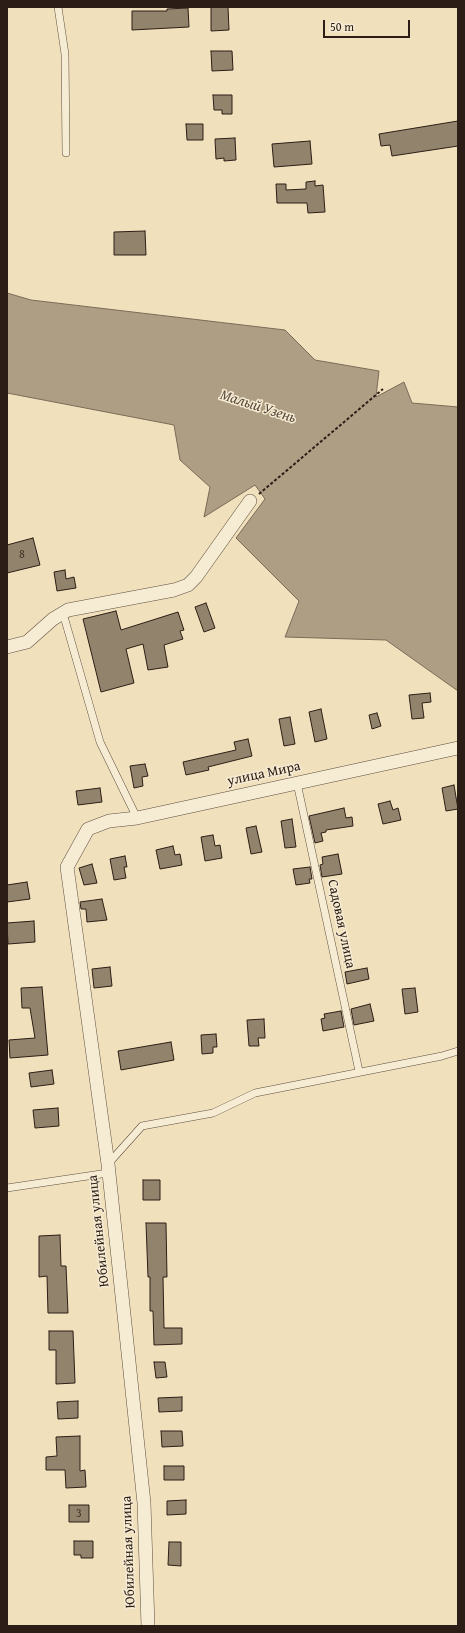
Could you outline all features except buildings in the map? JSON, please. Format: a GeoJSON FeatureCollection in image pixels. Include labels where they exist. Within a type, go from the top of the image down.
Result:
{"type":"FeatureCollection","features":[{"type":"Feature","properties":{"kind":"street"},"geometry":{"type":"LineString","coordinates":[[7,647],[27,642],[53,619],[68,610],[174,590],[188,585],[196,577],[250,501]]}},
{"type":"Feature","properties":{"kind":"street","name":"улица Мира"},"geometry":{"type":"LineString","coordinates":[[83,837],[88,829],[109,821],[137,818],[458,748]]}},
{"type":"Feature","properties":{"kind":"street","name":"Юбилейная улица"},"geometry":{"type":"LineString","coordinates":[[83,837],[67,867],[108,1168],[144,1504],[148,1626]]}},
{"type":"Feature","properties":{"kind":"lane"},"geometry":{"type":"LineString","coordinates":[[58,7],[65,54],[66,153]]}},
{"type":"Feature","properties":{"kind":"lane"},"geometry":{"type":"LineString","coordinates":[[65,620],[100,742],[137,818]]}},
{"type":"Feature","properties":{"kind":"lane","name":"Садовая улица"},"geometry":{"type":"LineString","coordinates":[[297,783],[359,1071]]}},
{"type":"Feature","properties":{"kind":"lane"},"geometry":{"type":"LineString","coordinates":[[7,1188],[108,1168],[142,1126],[213,1113],[255,1093],[359,1071],[442,1056],[458,1050]]}},
{"type":"Feature","properties":{"kind":"path"},"geometry":{"type":"LineString","coordinates":[[250,501],[383,389]]}},
{"type":"Feature","properties":{"kind":"water","name":"Малый Узень"},"geometry":{"type":"Polygon","coordinates":[[[7,293],[31,300],[285,330],[315,360],[379,371],[376,397],[404,382],[412,403],[458,407],[458,691],[386,640],[285,637],[299,601],[236,538],[265,499],[255,485],[204,517],[210,487],[180,460],[174,425],[7,393],[7,293]]]}}]}
